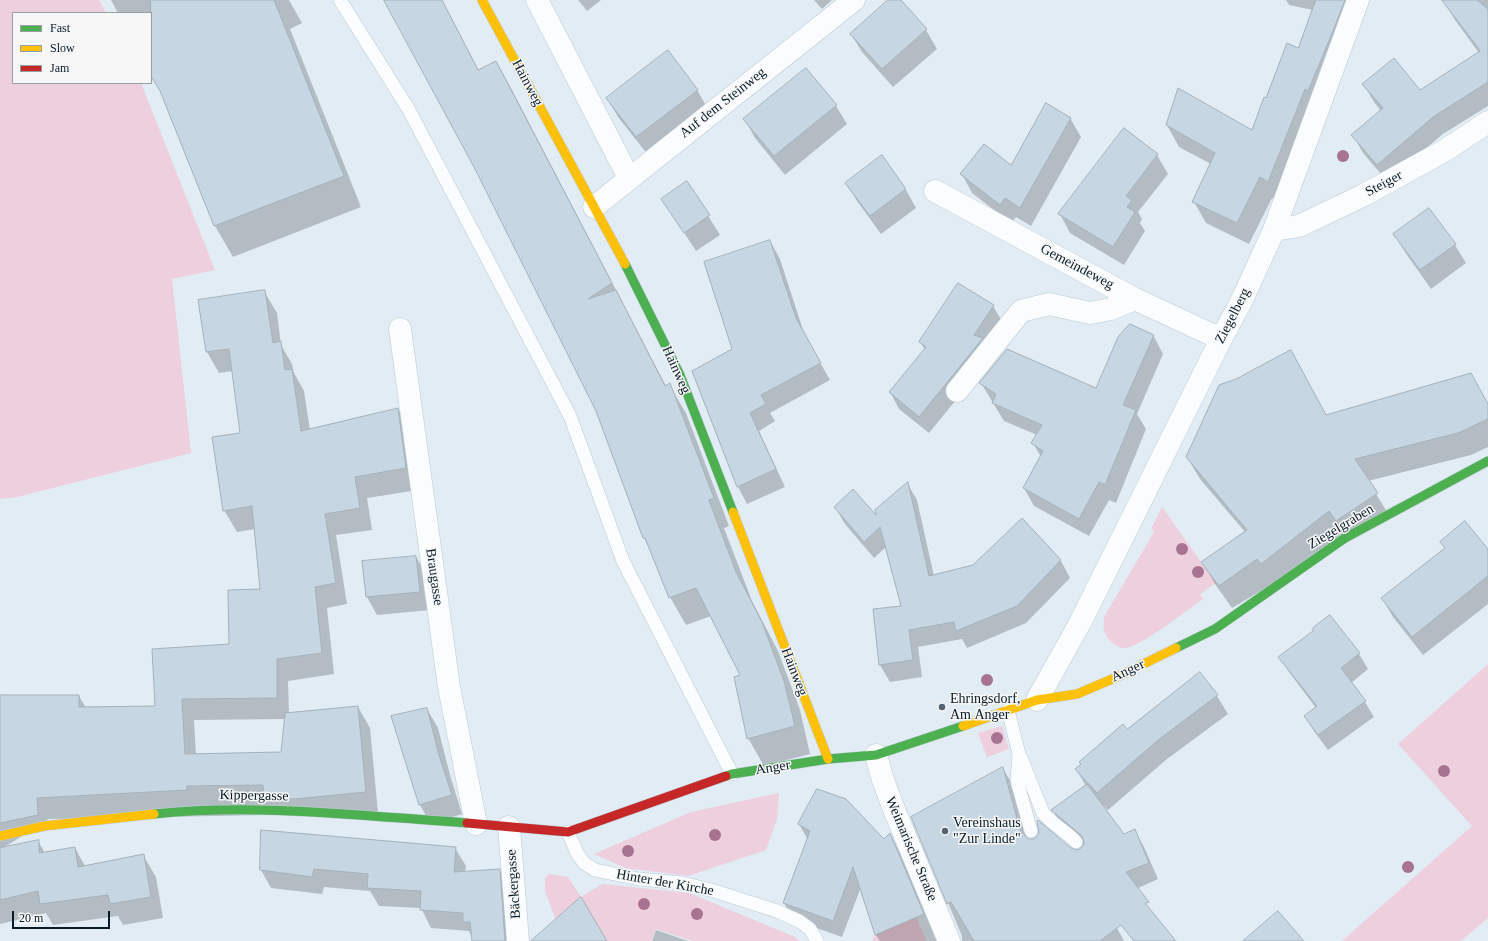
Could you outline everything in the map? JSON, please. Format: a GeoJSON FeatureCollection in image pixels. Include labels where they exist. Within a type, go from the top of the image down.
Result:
{"type":"FeatureCollection","features":[{"type":"Feature","properties":{"kind":"street","name":"Hainweg"},"geometry":{"type":"LineString","coordinates":[[482,0],[594,206],[632,278],[680,375],[828,759]]}},
{"type":"Feature","properties":{"kind":"street"},"geometry":{"type":"LineString","coordinates":[[537,0],[629,178]]}},
{"type":"Feature","properties":{"kind":"street","name":"Auf dem Steinweg"},"geometry":{"type":"LineString","coordinates":[[594,206],[854,0]]}},
{"type":"Feature","properties":{"kind":"street","name":"Ziegelberg"},"geometry":{"type":"LineString","coordinates":[[1037,700],[1081,621],[1220,339],[1242,300],[1274,230],[1358,0]]}},
{"type":"Feature","properties":{"kind":"street","name":"Steiger"},"geometry":{"type":"LineString","coordinates":[[1274,230],[1299,226],[1364,195],[1444,151],[1488,122]]}},
{"type":"Feature","properties":{"kind":"street","name":"Gemeindeweg"},"geometry":{"type":"LineString","coordinates":[[935,192],[1135,299],[1220,339]]}},
{"type":"Feature","properties":{"kind":"street"},"geometry":{"type":"LineString","coordinates":[[957,391],[1021,310],[1048,304],[1090,313],[1111,309],[1135,299]]}},
{"type":"Feature","properties":{"kind":"street","name":"Braugasse"},"geometry":{"type":"LineString","coordinates":[[400,329],[449,687],[476,824]]}},
{"type":"Feature","properties":{"kind":"street","name":"Ziegelgraben"},"geometry":{"type":"LineString","coordinates":[[1215,629],[1345,538],[1488,462]]}},
{"type":"Feature","properties":{"kind":"street","name":"Anger"},"geometry":{"type":"LineString","coordinates":[[509,827],[568,832],[732,774],[828,759],[876,755],[1037,700],[1077,694],[1117,677],[1215,629]]}},
{"type":"Feature","properties":{"kind":"street","name":"Weimarische Straße"},"geometry":{"type":"LineString","coordinates":[[876,755],[893,807],[949,941]]}},
{"type":"Feature","properties":{"kind":"street","name":"Kippergasse"},"geometry":{"type":"LineString","coordinates":[[0,836],[44,826],[190,810],[281,810],[509,827]]}},
{"type":"Feature","properties":{"kind":"street","name":"Bäckergasse"},"geometry":{"type":"LineString","coordinates":[[509,827],[518,941]]}},
{"type":"Feature","properties":{"kind":"lane"},"geometry":{"type":"LineString","coordinates":[[340,0],[409,110],[570,416],[623,562],[732,774]]}},
{"type":"Feature","properties":{"kind":"lane"},"geometry":{"type":"LineString","coordinates":[[1008,710],[1019,754],[1042,813],[1049,820],[1068,833],[1076,842]]}},
{"type":"Feature","properties":{"kind":"lane"},"geometry":{"type":"LineString","coordinates":[[1019,754],[1017,781],[1031,831]]}},
{"type":"Feature","properties":{"kind":"lane","name":"Hinter der Kirche"},"geometry":{"type":"LineString","coordinates":[[568,832],[577,853],[584,863],[595,870],[639,879],[697,886],[777,911],[799,921],[810,929],[817,941]]}},
{"type":"Feature","properties":{"kind":"shaded area"},"geometry":{"type":"Polygon","coordinates":[[[0,0],[99,0],[105,12],[12,12],[12,84],[141,84],[215,270],[172,279],[191,453],[17,497],[0,499],[0,0]]]}},
{"type":"Feature","properties":{"kind":"shaded area"},"geometry":{"type":"Polygon","coordinates":[[[1162,507],[1216,583],[1200,594],[1203,599],[1154,634],[1143,641],[1126,648],[1119,647],[1112,643],[1105,633],[1104,617],[1154,532],[1151,529],[1162,507]]]}},
{"type":"Feature","properties":{"kind":"shaded area"},"geometry":{"type":"Polygon","coordinates":[[[1488,664],[1488,918],[1461,941],[1342,941],[1472,826],[1398,744],[1488,664]]]}},
{"type":"Feature","properties":{"kind":"shaded area"},"geometry":{"type":"Polygon","coordinates":[[[1002,726],[1009,749],[987,757],[978,733],[1002,726]]]}},
{"type":"Feature","properties":{"kind":"shaded area"},"geometry":{"type":"Polygon","coordinates":[[[779,793],[777,819],[766,850],[688,876],[626,868],[594,854],[691,812],[779,793]]]}},
{"type":"Feature","properties":{"kind":"shaded area"},"geometry":{"type":"Polygon","coordinates":[[[550,874],[568,877],[581,897],[602,884],[689,893],[795,937],[800,941],[692,941],[656,929],[651,941],[607,941],[556,920],[545,891],[545,878],[550,874]]]}},
{"type":"Feature","properties":{"kind":"shaded area"},"geometry":{"type":"Polygon","coordinates":[[[916,917],[927,941],[872,941],[875,935],[916,917]]]}},
{"type":"Feature","properties":{"kind":"building"},"geometry":{"type":"Polygon","coordinates":[[[151,0],[274,0],[344,176],[214,226],[160,91],[152,78],[151,0]]]}},
{"type":"Feature","properties":{"kind":"building"},"geometry":{"type":"Polygon","coordinates":[[[384,0],[442,0],[478,70],[496,61],[612,283],[588,299],[616,290],[665,386],[670,383],[714,498],[709,500],[736,572],[762,622],[784,681],[795,726],[747,739],[734,677],[740,675],[696,588],[669,598],[645,538],[643,538],[596,411],[474,167],[384,0]]]}},
{"type":"Feature","properties":{"kind":"building"},"geometry":{"type":"Polygon","coordinates":[[[888,0],[901,0],[927,29],[882,69],[850,34],[888,0]]]}},
{"type":"Feature","properties":{"kind":"building"},"geometry":{"type":"Polygon","coordinates":[[[1316,0],[1345,0],[1308,91],[1305,89],[1268,182],[1260,177],[1237,223],[1192,202],[1215,153],[1166,125],[1178,88],[1252,130],[1287,43],[1298,48],[1316,0]]]}},
{"type":"Feature","properties":{"kind":"building"},"geometry":{"type":"Polygon","coordinates":[[[1442,0],[1477,0],[1488,9],[1488,82],[1433,117],[1377,165],[1351,135],[1383,108],[1362,84],[1394,58],[1420,90],[1480,51],[1442,0]]]}},
{"type":"Feature","properties":{"kind":"building"},"geometry":{"type":"Polygon","coordinates":[[[668,50],[698,90],[636,137],[606,98],[668,50]]]}},
{"type":"Feature","properties":{"kind":"building"},"geometry":{"type":"Polygon","coordinates":[[[806,68],[837,105],[774,156],[743,119],[806,68]]]}},
{"type":"Feature","properties":{"kind":"building"},"geometry":{"type":"Polygon","coordinates":[[[1046,103],[1071,118],[1020,208],[1005,198],[1000,205],[960,174],[984,144],[1011,165],[1046,103]]]}},
{"type":"Feature","properties":{"kind":"building"},"geometry":{"type":"Polygon","coordinates":[[[1124,128],[1158,154],[1126,196],[1132,200],[1127,207],[1135,212],[1113,247],[1058,214],[1124,128]]]}},
{"type":"Feature","properties":{"kind":"building"},"geometry":{"type":"Polygon","coordinates":[[[882,155],[906,189],[870,216],[845,183],[882,155]]]}},
{"type":"Feature","properties":{"kind":"building"},"geometry":{"type":"Polygon","coordinates":[[[687,181],[710,215],[684,233],[661,199],[687,181]]]}},
{"type":"Feature","properties":{"kind":"building"},"geometry":{"type":"Polygon","coordinates":[[[1429,208],[1456,244],[1420,270],[1393,234],[1429,208]]]}},
{"type":"Feature","properties":{"kind":"building"},"geometry":{"type":"Polygon","coordinates":[[[770,240],[796,318],[821,363],[761,395],[766,404],[750,413],[776,469],[737,487],[692,371],[732,349],[704,262],[770,240]]]}},
{"type":"Feature","properties":{"kind":"building"},"geometry":{"type":"Polygon","coordinates":[[[958,283],[994,305],[974,335],[983,338],[919,417],[889,392],[926,347],[919,342],[958,283]]]}},
{"type":"Feature","properties":{"kind":"building"},"geometry":{"type":"Polygon","coordinates":[[[265,290],[273,343],[281,341],[285,370],[292,369],[301,431],[398,408],[406,468],[355,477],[360,508],[325,514],[336,583],[315,587],[322,653],[277,659],[277,698],[182,699],[185,754],[281,752],[285,713],[358,706],[366,792],[295,799],[264,798],[263,785],[187,786],[187,790],[37,798],[38,815],[0,823],[0,695],[79,695],[79,707],[155,706],[152,649],[229,644],[228,590],[260,589],[252,506],[223,511],[212,437],[240,433],[229,349],[206,352],[198,300],[265,290]]]}},
{"type":"Feature","properties":{"kind":"building"},"geometry":{"type":"Polygon","coordinates":[[[1130,324],[1154,335],[1123,405],[1136,410],[1105,485],[1099,482],[1079,519],[1023,488],[1043,451],[1031,443],[1042,425],[992,403],[996,394],[979,383],[1007,349],[1096,388],[1118,337],[1130,324]]]}},
{"type":"Feature","properties":{"kind":"building"},"geometry":{"type":"Polygon","coordinates":[[[1291,350],[1326,415],[1471,373],[1488,404],[1488,419],[1458,433],[1355,459],[1378,493],[1336,521],[1329,511],[1261,564],[1257,559],[1219,586],[1201,562],[1247,530],[1186,457],[1219,385],[1236,379],[1291,350]]]}},
{"type":"Feature","properties":{"kind":"building"},"geometry":{"type":"Polygon","coordinates":[[[908,482],[929,576],[973,565],[1022,518],[1061,560],[1017,606],[956,631],[954,622],[909,630],[913,660],[879,665],[873,609],[901,606],[880,527],[864,542],[834,507],[853,489],[876,515],[875,510],[908,482]]]}},
{"type":"Feature","properties":{"kind":"building"},"geometry":{"type":"Polygon","coordinates":[[[1465,521],[1488,549],[1488,576],[1412,637],[1381,598],[1445,548],[1440,542],[1465,521]]]}},
{"type":"Feature","properties":{"kind":"building"},"geometry":{"type":"Polygon","coordinates":[[[416,556],[420,592],[366,597],[362,561],[416,556]]]}},
{"type":"Feature","properties":{"kind":"building"},"geometry":{"type":"Polygon","coordinates":[[[1330,615],[1360,653],[1341,668],[1366,701],[1318,735],[1304,716],[1317,706],[1278,657],[1313,631],[1313,628],[1330,615]]]}},
{"type":"Feature","properties":{"kind":"building"},"geometry":{"type":"Polygon","coordinates":[[[1200,672],[1218,695],[1157,741],[1097,793],[1075,769],[1081,764],[1079,762],[1123,724],[1127,729],[1200,672]]]}},
{"type":"Feature","properties":{"kind":"building"},"geometry":{"type":"Polygon","coordinates":[[[427,708],[439,755],[452,795],[419,805],[391,716],[427,708]]]}},
{"type":"Feature","properties":{"kind":"building"},"geometry":{"type":"Polygon","coordinates":[[[1003,767],[1021,833],[1023,832],[1029,839],[1034,839],[1039,833],[1038,820],[1071,848],[1078,850],[1081,848],[1084,844],[1082,836],[1051,810],[1087,784],[1124,834],[1135,829],[1149,863],[1126,872],[1149,902],[1145,903],[1176,941],[1134,941],[1121,925],[1100,941],[974,941],[951,902],[947,904],[911,817],[1003,767]]]}},
{"type":"Feature","properties":{"kind":"building"},"geometry":{"type":"Polygon","coordinates":[[[817,789],[846,799],[884,839],[890,833],[924,914],[875,935],[853,867],[833,921],[783,903],[810,831],[798,824],[817,789]]]}},
{"type":"Feature","properties":{"kind":"building"},"geometry":{"type":"Polygon","coordinates":[[[261,830],[456,847],[454,872],[500,869],[505,941],[472,941],[470,922],[463,922],[463,913],[420,910],[421,891],[367,888],[368,874],[314,869],[312,877],[260,870],[261,830]]]}},
{"type":"Feature","properties":{"kind":"building"},"geometry":{"type":"Polygon","coordinates":[[[39,840],[39,853],[75,847],[78,867],[144,854],[151,897],[110,904],[108,895],[40,904],[38,891],[0,900],[0,848],[39,840]]]}},
{"type":"Feature","properties":{"kind":"building"},"geometry":{"type":"Polygon","coordinates":[[[581,897],[607,941],[531,941],[581,897]]]}},
{"type":"Feature","properties":{"kind":"building"},"geometry":{"type":"Polygon","coordinates":[[[1278,911],[1304,941],[1243,941],[1278,911]]]}},
{"type":"Feature","properties":{"kind":"traffic: fast"},"geometry":{"type":"LineString","coordinates":[[625,264],[680,375],[733,512]]}},
{"type":"Feature","properties":{"kind":"traffic: fast"},"geometry":{"type":"LineString","coordinates":[[1176,648],[1215,629],[1345,538],[1488,461]]}},
{"type":"Feature","properties":{"kind":"traffic: fast"},"geometry":{"type":"LineString","coordinates":[[726,776],[828,759],[876,755],[963,726]]}},
{"type":"Feature","properties":{"kind":"traffic: fast"},"geometry":{"type":"LineString","coordinates":[[154,814],[193,811],[271,810],[350,814],[467,823]]}},
{"type":"Feature","properties":{"kind":"traffic: slow"},"geometry":{"type":"LineString","coordinates":[[482,0],[625,264]]}},
{"type":"Feature","properties":{"kind":"traffic: slow"},"geometry":{"type":"LineString","coordinates":[[733,512],[828,759]]}},
{"type":"Feature","properties":{"kind":"traffic: slow"},"geometry":{"type":"LineString","coordinates":[[963,726],[1037,700],[1077,694],[1117,677],[1176,648]]}},
{"type":"Feature","properties":{"kind":"traffic: slow"},"geometry":{"type":"LineString","coordinates":[[0,836],[44,826],[154,814]]}},
{"type":"Feature","properties":{"kind":"traffic: jam"},"geometry":{"type":"LineString","coordinates":[[467,823],[568,832],[726,776]]}},
{"type":"Feature","properties":{"kind":"place","name":"Ehringsdorf, Am Anger"},"geometry":{"type":"Point","coordinates":[942,707]}},
{"type":"Feature","properties":{"kind":"place","name":"Vereinshaus \"Zur Linde\""},"geometry":{"type":"Point","coordinates":[945,831]}}]}
